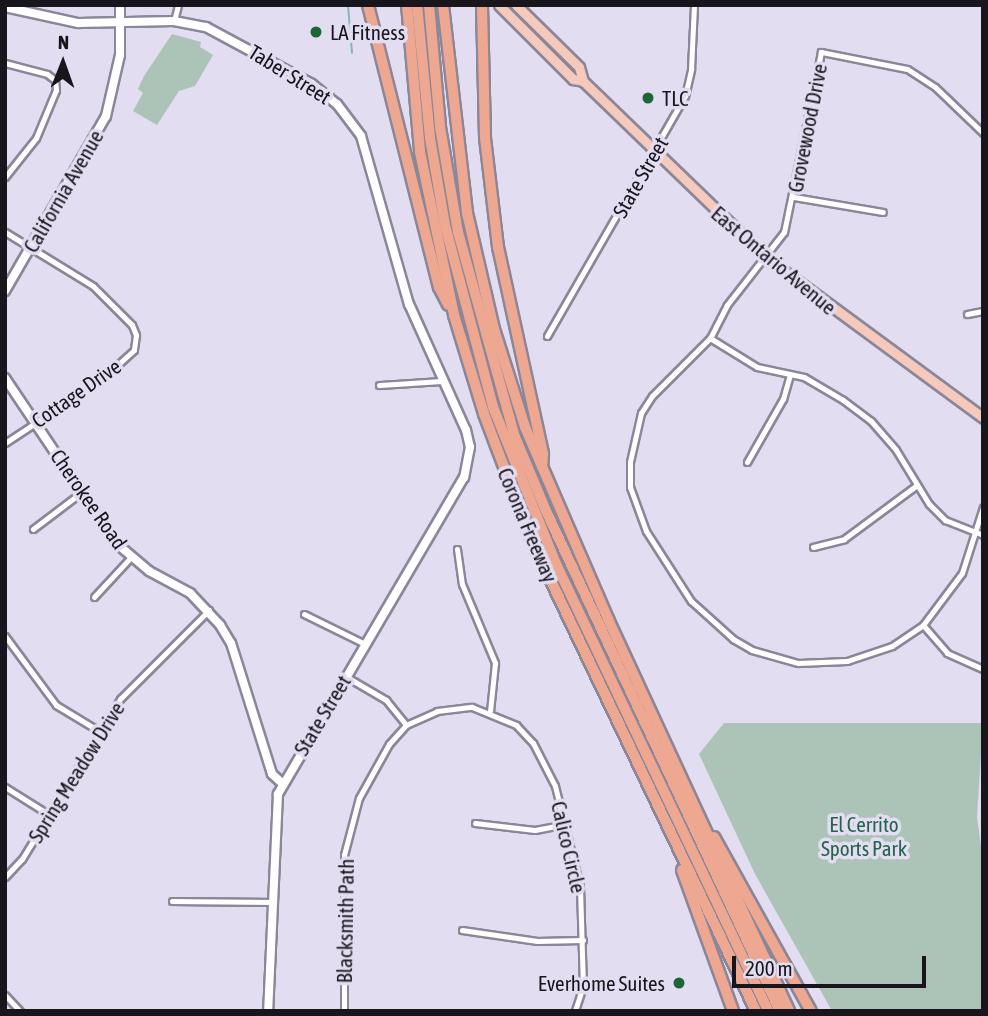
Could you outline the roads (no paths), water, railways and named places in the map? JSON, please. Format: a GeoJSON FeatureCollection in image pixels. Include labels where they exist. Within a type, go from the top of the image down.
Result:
{"type":"FeatureCollection","features":[{"type":"Feature","properties":{"kind":"highway"},"geometry":{"type":"LineString","coordinates":[[368,5],[439,287],[454,315]]}},
{"type":"Feature","properties":{"kind":"highway","name":"Corona Freeway"},"geometry":{"type":"LineString","coordinates":[[407,5],[420,152],[454,315],[512,492],[756,1011]]}},
{"type":"Feature","properties":{"kind":"highway"},"geometry":{"type":"LineString","coordinates":[[417,5],[428,126],[445,225],[493,407],[557,566],[766,1011]]}},
{"type":"Feature","properties":{"kind":"highway"},"geometry":{"type":"LineString","coordinates":[[429,5],[440,127],[458,232],[515,437],[547,513],[780,1011]]}},
{"type":"Feature","properties":{"kind":"highway","name":"Corona Freeway"},"geometry":{"type":"LineString","coordinates":[[443,5],[467,213],[494,329],[541,471],[789,1011]]}},
{"type":"Feature","properties":{"kind":"highway"},"geometry":{"type":"LineString","coordinates":[[482,5],[485,138],[498,247],[543,454],[541,471]]}},
{"type":"Feature","properties":{"kind":"highway"},"geometry":{"type":"LineString","coordinates":[[676,767],[811,1011]]}},
{"type":"Feature","properties":{"kind":"highway"},"geometry":{"type":"LineString","coordinates":[[645,779],[733,1011]]}},
{"type":"Feature","properties":{"kind":"main road","name":"East Ontario Avenue"},"geometry":{"type":"LineString","coordinates":[[499,5],[573,79],[583,81]]}},
{"type":"Feature","properties":{"kind":"main road","name":"East Ontario Avenue"},"geometry":{"type":"LineString","coordinates":[[516,5],[579,67],[583,81],[765,257],[983,418]]}},
{"type":"Feature","properties":{"kind":"main road"},"geometry":{"type":"LineString","coordinates":[[529,34],[550,48],[559,46]]}},
{"type":"Feature","properties":{"kind":"street","name":"California Avenue"},"geometry":{"type":"LineString","coordinates":[[5,291],[106,116],[117,77],[120,5]]}},
{"type":"Feature","properties":{"kind":"street"},"geometry":{"type":"LineString","coordinates":[[174,21],[178,5]]}},
{"type":"Feature","properties":{"kind":"street","name":"State Street"},"geometry":{"type":"LineString","coordinates":[[547,336],[685,96],[691,69],[694,5]]}},
{"type":"Feature","properties":{"kind":"street","name":"Taber Street"},"geometry":{"type":"LineString","coordinates":[[5,7],[78,23],[174,21],[230,37],[312,84],[350,118],[361,136],[409,304],[470,447]]}},
{"type":"Feature","properties":{"kind":"street","name":"Grovewood Drive"},"geometry":{"type":"LineString","coordinates":[[983,133],[935,87],[907,69],[821,52],[794,197],[784,232],[727,306],[710,338],[652,396],[641,413],[630,462],[630,487],[646,531],[691,601],[733,639],[752,650],[798,663],[847,662],[892,646],[923,625],[961,573],[983,507]]}},
{"type":"Feature","properties":{"kind":"street"},"geometry":{"type":"LineString","coordinates":[[5,63],[55,80],[56,90],[45,121],[5,177]]}},
{"type":"Feature","properties":{"kind":"street"},"geometry":{"type":"LineString","coordinates":[[794,197],[883,212]]}},
{"type":"Feature","properties":{"kind":"street"},"geometry":{"type":"LineString","coordinates":[[5,232],[31,248]]}},
{"type":"Feature","properties":{"kind":"street","name":"Cottage Drive"},"geometry":{"type":"LineString","coordinates":[[5,443],[102,379],[134,351],[136,335],[132,325],[93,286],[31,248]]}},
{"type":"Feature","properties":{"kind":"street"},"geometry":{"type":"LineString","coordinates":[[967,314],[983,310]]}},
{"type":"Feature","properties":{"kind":"street"},"geometry":{"type":"LineString","coordinates":[[710,338],[757,368],[817,383],[871,421],[945,520],[983,535]]}},
{"type":"Feature","properties":{"kind":"street"},"geometry":{"type":"LineString","coordinates":[[747,462],[783,399],[790,375]]}},
{"type":"Feature","properties":{"kind":"street","name":"Cherokee Road"},"geometry":{"type":"LineString","coordinates":[[5,378],[131,557],[209,610],[231,643],[272,774],[282,783]]}},
{"type":"Feature","properties":{"kind":"street"},"geometry":{"type":"LineString","coordinates":[[379,386],[443,381]]}},
{"type":"Feature","properties":{"kind":"street","name":"State Street"},"geometry":{"type":"LineString","coordinates":[[268,1011],[273,831],[282,783],[464,477],[470,447]]}},
{"type":"Feature","properties":{"kind":"street"},"geometry":{"type":"LineString","coordinates":[[813,547],[844,539],[917,485]]}},
{"type":"Feature","properties":{"kind":"street"},"geometry":{"type":"LineString","coordinates":[[33,529],[82,491]]}},
{"type":"Feature","properties":{"kind":"street"},"geometry":{"type":"LineString","coordinates":[[345,676],[386,700],[407,725],[456,707],[490,711],[495,663],[462,584],[457,549]]}},
{"type":"Feature","properties":{"kind":"street"},"geometry":{"type":"LineString","coordinates":[[94,597],[131,557]]}},
{"type":"Feature","properties":{"kind":"street","name":"Spring Meadow Drive"},"geometry":{"type":"LineString","coordinates":[[5,877],[22,859],[120,699],[209,610]]}},
{"type":"Feature","properties":{"kind":"street"},"geometry":{"type":"LineString","coordinates":[[304,614],[365,644]]}},
{"type":"Feature","properties":{"kind":"street"},"geometry":{"type":"LineString","coordinates":[[923,625],[947,653],[983,669]]}},
{"type":"Feature","properties":{"kind":"street"},"geometry":{"type":"LineString","coordinates":[[5,636],[56,705],[99,731]]}},
{"type":"Feature","properties":{"kind":"street","name":"Calico Circle"},"geometry":{"type":"LineString","coordinates":[[490,711],[516,725],[534,743],[555,786],[580,887],[583,986],[575,1011]]}},
{"type":"Feature","properties":{"kind":"street","name":"Blacksmith Path"},"geometry":{"type":"LineString","coordinates":[[344,1011],[342,914],[350,828],[374,769],[407,725]]}},
{"type":"Feature","properties":{"kind":"street"},"geometry":{"type":"LineString","coordinates":[[5,787],[48,814]]}},
{"type":"Feature","properties":{"kind":"street"},"geometry":{"type":"LineString","coordinates":[[475,823],[535,830],[565,824]]}},
{"type":"Feature","properties":{"kind":"street"},"geometry":{"type":"LineString","coordinates":[[172,901],[272,902]]}},
{"type":"Feature","properties":{"kind":"street"},"geometry":{"type":"LineString","coordinates":[[462,930],[537,941],[583,940]]}},
{"type":"Feature","properties":{"kind":"street"},"geometry":{"type":"LineString","coordinates":[[5,995],[20,1011]]}},
{"type":"Feature","properties":{"kind":"waterway"},"geometry":{"type":"LineString","coordinates":[[348,5],[352,53]]}},
{"type":"Feature","properties":{"kind":"place","name":"LA Fitness"},"geometry":{"type":"Point","coordinates":[316,32]}},
{"type":"Feature","properties":{"kind":"place","name":"TLC"},"geometry":{"type":"Point","coordinates":[648,98]}},
{"type":"Feature","properties":{"kind":"place","name":"Everhome Suites"},"geometry":{"type":"Point","coordinates":[679,983]}},
{"type":"Feature","properties":{"kind":"park label","name":"El Cerrito Sports Park"},"geometry":{"type":"Point","coordinates":[864,836]}}]}
